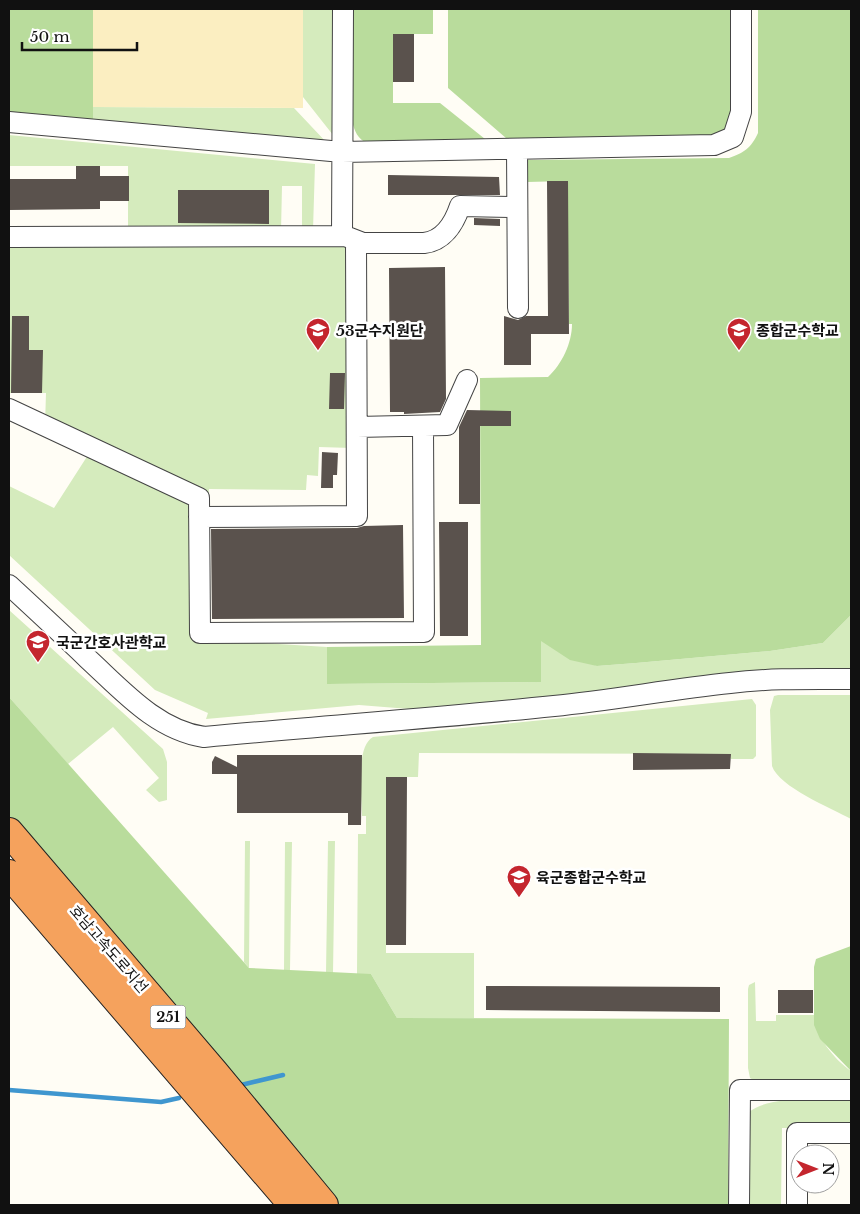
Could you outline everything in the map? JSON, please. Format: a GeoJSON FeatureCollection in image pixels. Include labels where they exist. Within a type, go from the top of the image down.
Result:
{"type":"FeatureCollection","features":[{"type":"Feature","properties":{"kind":"highway","name":"호남고속도로지선"},"geometry":{"type":"LineString","coordinates":[[9,832],[214,1072],[324,1205]]}},
{"type":"Feature","properties":{"kind":"highway","name":"호남고속도로지선"},"geometry":{"type":"LineString","coordinates":[[9,874],[294,1205]]}},
{"type":"Feature","properties":{"kind":"street"},"geometry":{"type":"LineString","coordinates":[[199,517],[357,516],[356,427],[349,238],[342,152],[343,9]]}},
{"type":"Feature","properties":{"kind":"street"},"geometry":{"type":"LineString","coordinates":[[9,122],[342,152],[714,145],[733,137],[741,112],[741,9]]}},
{"type":"Feature","properties":{"kind":"street"},"geometry":{"type":"LineString","coordinates":[[517,148],[518,308]]}},
{"type":"Feature","properties":{"kind":"street"},"geometry":{"type":"LineString","coordinates":[[9,237],[349,238],[363,243],[432,242],[446,232],[457,215],[460,206],[517,207]]}},
{"type":"Feature","properties":{"kind":"street"},"geometry":{"type":"LineString","coordinates":[[356,427],[447,425],[467,380]]}},
{"type":"Feature","properties":{"kind":"street"},"geometry":{"type":"LineString","coordinates":[[9,409],[199,498],[200,633],[424,632],[423,426]]}},
{"type":"Feature","properties":{"kind":"street"},"geometry":{"type":"LineString","coordinates":[[9,585],[136,703],[174,729],[204,738],[348,724],[441,718],[588,702],[731,682],[784,679],[851,680]]}},
{"type":"Feature","properties":{"kind":"street"},"geometry":{"type":"LineString","coordinates":[[739,1205],[740,1090],[851,1090]]}},
{"type":"Feature","properties":{"kind":"street"},"geometry":{"type":"LineString","coordinates":[[797,1205],[797,1133],[851,1133]]}},
{"type":"Feature","properties":{"kind":"green space"},"geometry":{"type":"Polygon","coordinates":[[[9,9],[93,9],[93,121],[9,114],[9,9]]]}},
{"type":"Feature","properties":{"kind":"green space"},"geometry":{"type":"Polygon","coordinates":[[[303,9],[333,9],[333,135],[303,97],[303,9]]]}},
{"type":"Feature","properties":{"kind":"green space"},"geometry":{"type":"Polygon","coordinates":[[[352,9],[433,9],[433,34],[393,34],[393,103],[440,103],[490,143],[368,144],[361,139],[355,132],[352,121],[352,9]]]}},
{"type":"Feature","properties":{"kind":"green space"},"geometry":{"type":"Polygon","coordinates":[[[448,9],[731,9],[730,125],[726,133],[712,138],[513,144],[448,88],[448,9]]]}},
{"type":"Feature","properties":{"kind":"green space","name":"종합군수학교"},"geometry":{"type":"Polygon","coordinates":[[[758,9],[851,9],[851,615],[823,643],[770,651],[636,663],[597,666],[570,660],[541,641],[541,682],[327,684],[327,647],[481,645],[480,378],[548,377],[558,366],[565,353],[572,331],[572,324],[569,324],[567,181],[527,182],[527,160],[729,158],[743,152],[753,143],[758,133],[758,9]]]}},
{"type":"Feature","properties":{"kind":"green space"},"geometry":{"type":"Polygon","coordinates":[[[93,107],[294,108],[327,143],[93,121],[93,107]]]}},
{"type":"Feature","properties":{"kind":"green space"},"geometry":{"type":"Polygon","coordinates":[[[9,135],[315,164],[313,230],[302,231],[302,186],[282,186],[281,231],[128,233],[128,166],[9,166],[9,135]]]}},
{"type":"Feature","properties":{"kind":"green space"},"geometry":{"type":"Polygon","coordinates":[[[351,242],[352,448],[319,447],[318,476],[307,475],[306,490],[209,489],[208,501],[45,425],[46,393],[9,393],[9,244],[351,242]]]}},
{"type":"Feature","properties":{"kind":"green space"},"geometry":{"type":"Polygon","coordinates":[[[88,455],[192,502],[194,639],[327,647],[328,684],[541,682],[541,640],[597,666],[636,663],[770,651],[823,643],[851,615],[851,672],[644,687],[422,710],[359,705],[206,719],[208,713],[155,690],[9,555],[9,486],[54,508],[88,455]]]}},
{"type":"Feature","properties":{"kind":"green space","name":"국군간호사관학교"},"geometry":{"type":"Polygon","coordinates":[[[9,610],[163,749],[167,762],[167,800],[159,802],[146,790],[159,778],[113,727],[68,764],[9,697],[9,610]]]}},
{"type":"Feature","properties":{"kind":"green space"},"geometry":{"type":"Polygon","coordinates":[[[851,695],[851,819],[784,782],[772,766],[770,710],[774,696],[851,695]]]}},
{"type":"Feature","properties":{"kind":"green space"},"geometry":{"type":"Polygon","coordinates":[[[9,697],[249,968],[371,974],[397,1018],[729,1019],[728,1205],[335,1205],[9,819],[9,697]]]}},
{"type":"Feature","properties":{"kind":"green space"},"geometry":{"type":"Polygon","coordinates":[[[752,699],[756,705],[756,756],[753,759],[731,759],[730,754],[419,753],[418,777],[386,777],[386,953],[474,953],[474,1018],[397,1018],[371,974],[357,974],[358,834],[366,834],[366,816],[362,816],[361,773],[367,742],[373,737],[752,699]]]}},
{"type":"Feature","properties":{"kind":"green space"},"geometry":{"type":"Polygon","coordinates":[[[245,841],[250,841],[249,968],[244,962],[245,841]]]}},
{"type":"Feature","properties":{"kind":"green space"},"geometry":{"type":"Polygon","coordinates":[[[328,841],[335,841],[333,973],[326,973],[328,841]]]}},
{"type":"Feature","properties":{"kind":"green space"},"geometry":{"type":"Polygon","coordinates":[[[285,842],[292,842],[290,970],[284,970],[285,842]]]}},
{"type":"Feature","properties":{"kind":"green space"},"geometry":{"type":"Polygon","coordinates":[[[851,946],[851,1071],[820,1039],[814,1025],[814,967],[816,959],[851,946]]]}},
{"type":"Feature","properties":{"kind":"green space"},"geometry":{"type":"Polygon","coordinates":[[[755,982],[756,1021],[776,1021],[776,1015],[814,1015],[821,1039],[832,1054],[851,1071],[851,1080],[757,1082],[750,1078],[748,1068],[748,989],[749,985],[755,982]]]}},
{"type":"Feature","properties":{"kind":"green space"},"geometry":{"type":"Polygon","coordinates":[[[812,1099],[851,1100],[851,1128],[782,1128],[781,1205],[744,1205],[749,1112],[759,1106],[784,1101],[812,1099]]]}},
{"type":"Feature","properties":{"kind":"sand"},"geometry":{"type":"Polygon","coordinates":[[[93,9],[303,9],[303,108],[93,107],[93,9]]]}},
{"type":"Feature","properties":{"kind":"building"},"geometry":{"type":"Polygon","coordinates":[[[393,34],[414,34],[414,82],[393,82],[393,34]]]}},
{"type":"Feature","properties":{"kind":"building"},"geometry":{"type":"Polygon","coordinates":[[[76,166],[100,166],[100,176],[129,176],[129,201],[100,201],[100,209],[9,210],[9,179],[76,179],[76,166]]]}},
{"type":"Feature","properties":{"kind":"building"},"geometry":{"type":"Polygon","coordinates":[[[388,175],[499,177],[500,195],[388,195],[388,175]]]}},
{"type":"Feature","properties":{"kind":"building"},"geometry":{"type":"Polygon","coordinates":[[[547,181],[568,181],[569,334],[531,334],[531,365],[504,365],[504,316],[518,320],[526,316],[548,316],[547,181]]]}},
{"type":"Feature","properties":{"kind":"building"},"geometry":{"type":"Polygon","coordinates":[[[178,190],[269,190],[269,224],[178,223],[178,190]]]}},
{"type":"Feature","properties":{"kind":"building"},"geometry":{"type":"Polygon","coordinates":[[[474,218],[500,219],[500,226],[474,225],[474,218]]]}},
{"type":"Feature","properties":{"kind":"building"},"geometry":{"type":"Polygon","coordinates":[[[445,267],[446,399],[440,412],[404,414],[404,412],[390,412],[389,268],[445,267]]]}},
{"type":"Feature","properties":{"kind":"building"},"geometry":{"type":"Polygon","coordinates":[[[12,316],[29,316],[29,350],[43,350],[42,393],[11,393],[12,316]]]}},
{"type":"Feature","properties":{"kind":"building"},"geometry":{"type":"Polygon","coordinates":[[[330,373],[345,373],[344,409],[329,409],[330,373]]]}},
{"type":"Feature","properties":{"kind":"building"},"geometry":{"type":"Polygon","coordinates":[[[467,410],[511,411],[511,426],[480,426],[480,504],[459,504],[459,427],[467,410]]]}},
{"type":"Feature","properties":{"kind":"building"},"geometry":{"type":"Polygon","coordinates":[[[322,452],[338,453],[337,475],[333,475],[333,488],[321,488],[322,452]]]}},
{"type":"Feature","properties":{"kind":"building"},"geometry":{"type":"Polygon","coordinates":[[[439,522],[468,522],[468,636],[440,636],[439,522]]]}},
{"type":"Feature","properties":{"kind":"building"},"geometry":{"type":"Polygon","coordinates":[[[403,525],[404,618],[212,619],[211,529],[357,528],[364,526],[403,525]]]}},
{"type":"Feature","properties":{"kind":"building"},"geometry":{"type":"Polygon","coordinates":[[[633,753],[731,754],[730,769],[633,770],[633,753]]]}},
{"type":"Feature","properties":{"kind":"building"},"geometry":{"type":"Polygon","coordinates":[[[237,755],[362,755],[361,825],[348,825],[348,813],[237,813],[237,774],[212,774],[212,762],[215,756],[237,767],[237,755]]]}},
{"type":"Feature","properties":{"kind":"building"},"geometry":{"type":"Polygon","coordinates":[[[386,777],[407,777],[406,945],[386,945],[386,777]]]}},
{"type":"Feature","properties":{"kind":"building"},"geometry":{"type":"Polygon","coordinates":[[[486,986],[720,987],[720,1012],[486,1010],[486,986]]]}},
{"type":"Feature","properties":{"kind":"building"},"geometry":{"type":"Polygon","coordinates":[[[778,990],[813,990],[813,1013],[778,1013],[778,990]]]}},
{"type":"Feature","properties":{"kind":"waterway"},"geometry":{"type":"LineString","coordinates":[[241,1085],[283,1075]]}},
{"type":"Feature","properties":{"kind":"waterway"},"geometry":{"type":"LineString","coordinates":[[9,1090],[161,1102],[179,1098]]}},
{"type":"Feature","properties":{"kind":"place","name":"53군수지원단"},"geometry":{"type":"Point","coordinates":[318,351]}},
{"type":"Feature","properties":{"kind":"place","name":"종합군수학교"},"geometry":{"type":"Point","coordinates":[739,351]}},
{"type":"Feature","properties":{"kind":"place","name":"국군간호사관학교"},"geometry":{"type":"Point","coordinates":[38,663]}},
{"type":"Feature","properties":{"kind":"place","name":"육군종합군수학교"},"geometry":{"type":"Point","coordinates":[519,898]}}]}
